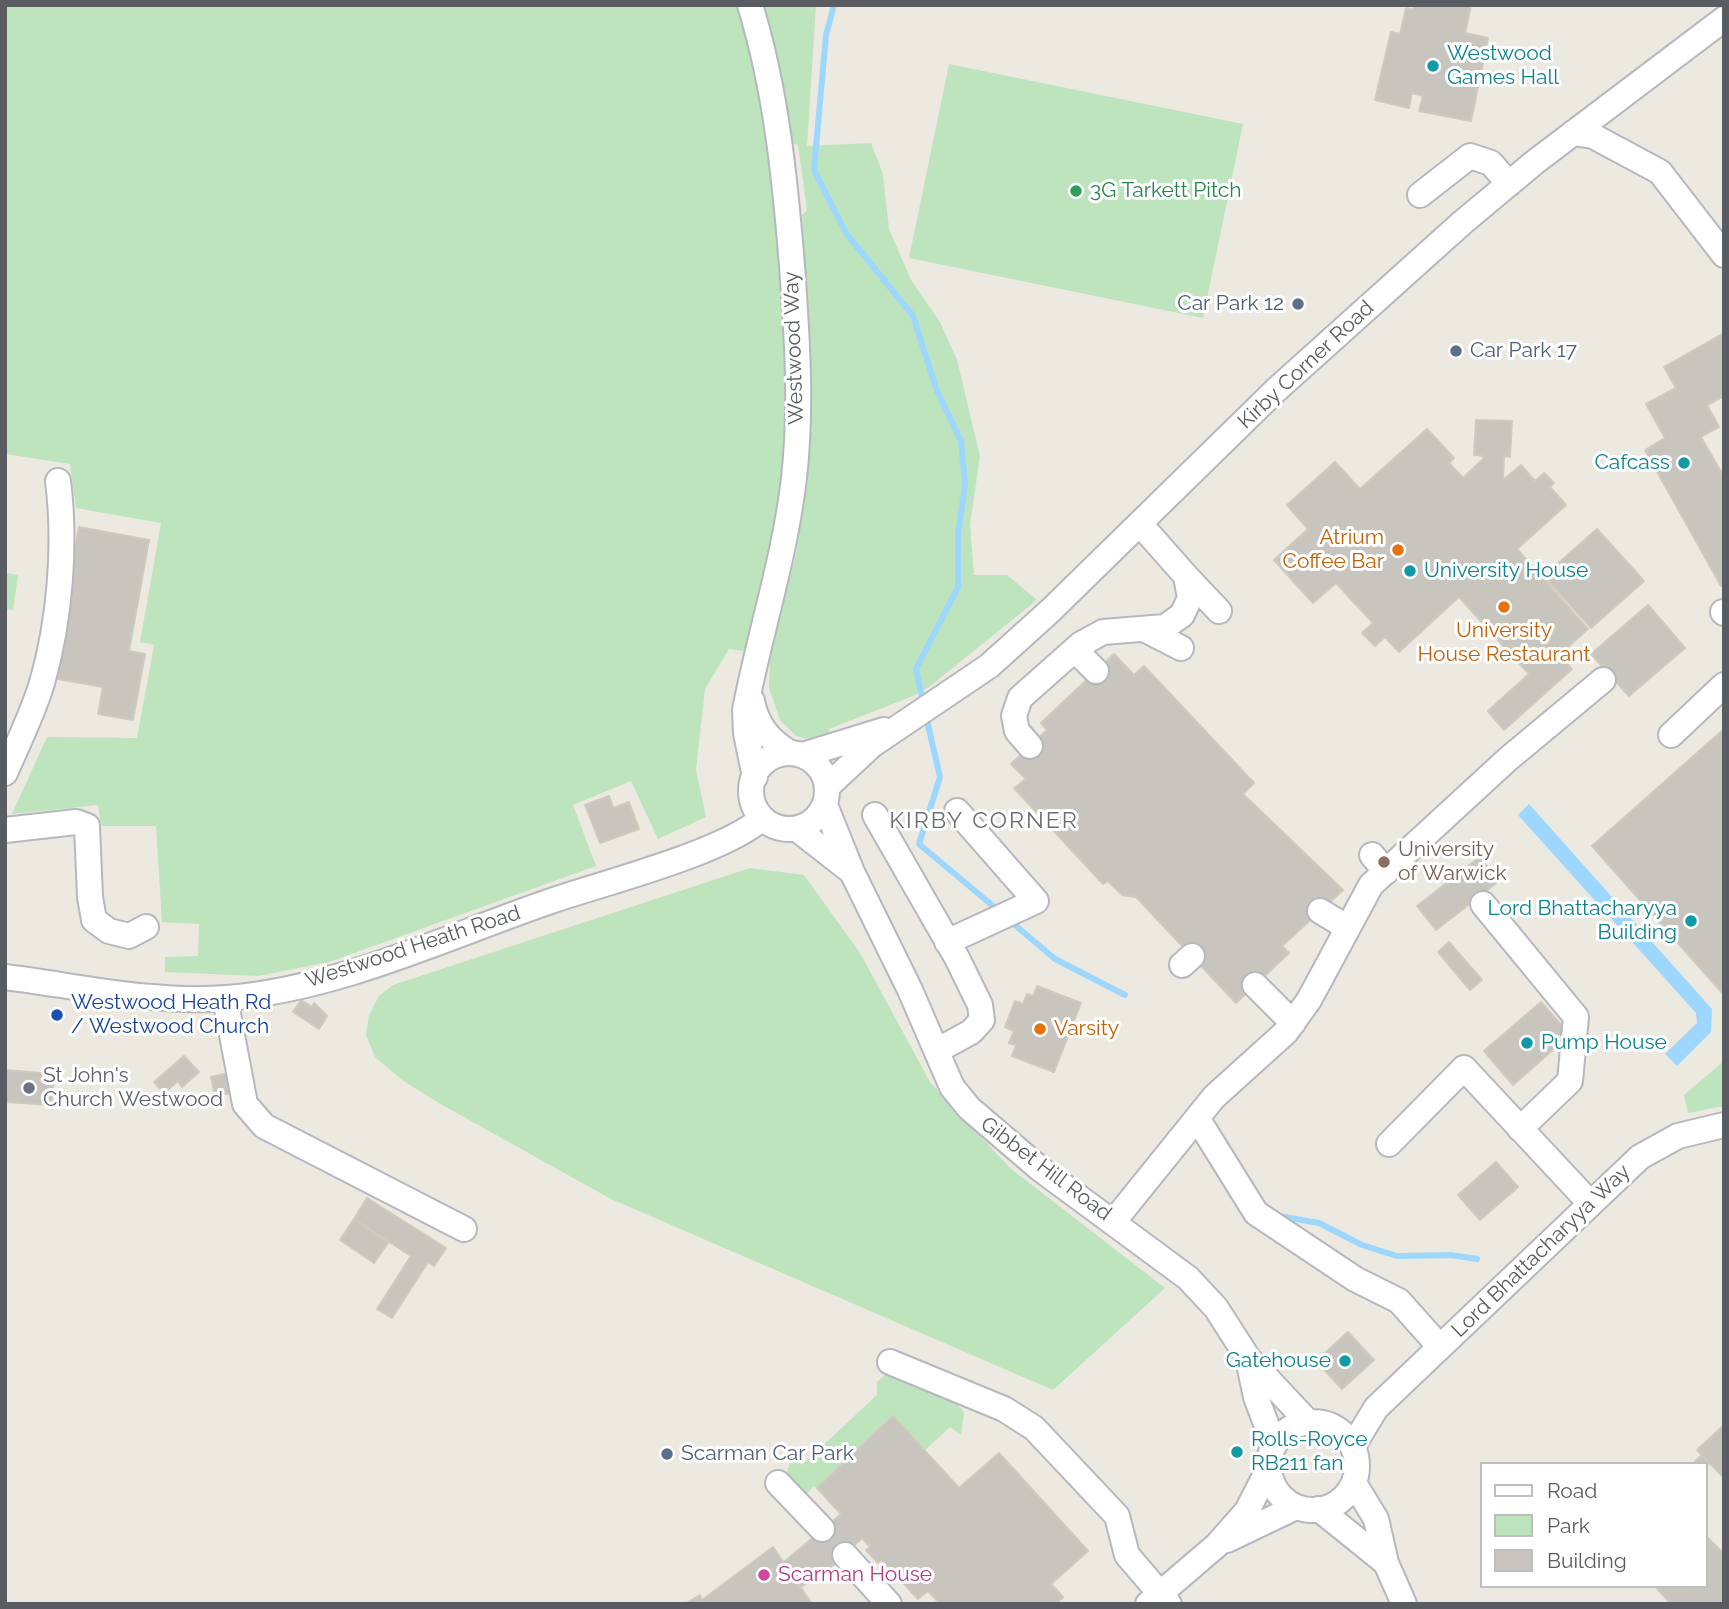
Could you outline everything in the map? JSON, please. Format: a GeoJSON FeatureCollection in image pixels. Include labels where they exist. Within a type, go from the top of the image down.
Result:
{"type":"FeatureCollection","features":[{"type":"Feature","properties":{"kind":"street","name":"Westwood Way"},"geometry":{"type":"LineString","coordinates":[[750,5],[768,78],[785,195],[798,388],[794,476],[788,526],[749,690],[746,733],[755,776]]}},
{"type":"Feature","properties":{"kind":"street","name":"Kirby Corner Road"},"geometry":{"type":"LineString","coordinates":[[826,795],[872,745],[944,698],[1009,648],[1276,390],[1509,184],[1724,19]]}},
{"type":"Feature","properties":{"kind":"street"},"geometry":{"type":"LineString","coordinates":[[1573,133],[1593,136],[1660,172],[1724,255]]}},
{"type":"Feature","properties":{"kind":"street"},"geometry":{"type":"LineString","coordinates":[[1419,195],[1470,156],[1491,163],[1509,184]]}},
{"type":"Feature","properties":{"kind":"street"},"geometry":{"type":"LineString","coordinates":[[5,773],[42,683],[49,645],[58,595],[63,524],[58,481]]}},
{"type":"Feature","properties":{"kind":"street"},"geometry":{"type":"LineString","coordinates":[[1140,524],[1219,611]]}},
{"type":"Feature","properties":{"kind":"street"},"geometry":{"type":"LineString","coordinates":[[1030,747],[1017,731],[1014,716],[1020,698],[1081,644],[1104,632],[1165,627],[1182,615],[1190,598],[1186,576]]}},
{"type":"Feature","properties":{"kind":"street"},"geometry":{"type":"LineString","coordinates":[[1146,630],[1181,648]]}},
{"type":"Feature","properties":{"kind":"street"},"geometry":{"type":"LineString","coordinates":[[1081,644],[1083,658],[1096,671]]}},
{"type":"Feature","properties":{"kind":"street"},"geometry":{"type":"LineString","coordinates":[[1114,1221],[1222,1090],[1293,1023],[1348,928],[1371,885],[1379,863],[1419,826],[1508,759],[1602,680]]}},
{"type":"Feature","properties":{"kind":"street"},"geometry":{"type":"LineString","coordinates":[[1671,735],[1724,685]]}},
{"type":"Feature","properties":{"kind":"street"},"geometry":{"type":"LineString","coordinates":[[749,690],[762,729],[772,742],[814,761],[823,773],[826,795],[811,823],[797,829],[784,829],[762,818],[751,795],[755,776],[768,759],[797,754]]}},
{"type":"Feature","properties":{"kind":"street","name":"Kirby Corner Road"},"geometry":{"type":"LineString","coordinates":[[797,754],[905,722]]}},
{"type":"Feature","properties":{"kind":"street","name":"Gibbet Hill Road"},"geometry":{"type":"LineString","coordinates":[[826,795],[852,872],[938,1050],[953,1087],[986,1126],[1188,1278],[1216,1308],[1248,1358],[1308,1422]]}},
{"type":"Feature","properties":{"kind":"street"},"geometry":{"type":"LineString","coordinates":[[947,942],[1036,901],[957,811]]}},
{"type":"Feature","properties":{"kind":"street"},"geometry":{"type":"LineString","coordinates":[[875,815],[980,1005],[982,1020],[971,1032],[938,1050]]}},
{"type":"Feature","properties":{"kind":"street","name":"Westwood Heath Road"},"geometry":{"type":"LineString","coordinates":[[5,977],[159,997],[225,998],[271,992],[344,974],[677,859],[749,830],[762,818]]}},
{"type":"Feature","properties":{"kind":"street"},"geometry":{"type":"LineString","coordinates":[[5,830],[76,822],[87,826],[90,897],[94,920],[109,931],[129,936],[146,927]]}},
{"type":"Feature","properties":{"kind":"street","name":"Gibbet Hill Road"},"geometry":{"type":"LineString","coordinates":[[797,829],[852,872]]}},
{"type":"Feature","properties":{"kind":"street"},"geometry":{"type":"LineString","coordinates":[[1483,904],[1576,1017],[1570,1081],[1520,1129]]}},
{"type":"Feature","properties":{"kind":"street"},"geometry":{"type":"LineString","coordinates":[[1320,911],[1348,928]]}},
{"type":"Feature","properties":{"kind":"street"},"geometry":{"type":"LineString","coordinates":[[1255,985],[1293,1023]]}},
{"type":"Feature","properties":{"kind":"street"},"geometry":{"type":"LineString","coordinates":[[225,998],[245,1104],[264,1126],[464,1229]]}},
{"type":"Feature","properties":{"kind":"street"},"geometry":{"type":"LineString","coordinates":[[1389,1144],[1464,1068],[1590,1203]]}},
{"type":"Feature","properties":{"kind":"street"},"geometry":{"type":"LineString","coordinates":[[1197,1118],[1256,1213],[1355,1279],[1399,1301],[1440,1348]]}},
{"type":"Feature","properties":{"kind":"street","name":"Lord Bhattacharyya Way"},"geometry":{"type":"LineString","coordinates":[[1353,1447],[1376,1408],[1590,1203],[1656,1147],[1678,1136],[1724,1125]]}},
{"type":"Feature","properties":{"kind":"street","name":"Gibbet Hill Road"},"geometry":{"type":"LineString","coordinates":[[1248,1358],[1272,1457]]}},
{"type":"Feature","properties":{"kind":"street"},"geometry":{"type":"LineString","coordinates":[[890,1362],[1004,1409],[1034,1428],[1117,1517],[1127,1555],[1159,1600],[1217,1545],[1247,1511],[1286,1431],[1308,1422],[1334,1427],[1353,1447],[1357,1461],[1354,1483],[1342,1499],[1308,1508],[1217,1545]]}},
{"type":"Feature","properties":{"kind":"street","name":"Lord Bhattacharyya Way"},"geometry":{"type":"LineString","coordinates":[[1334,1427],[1376,1408]]}},
{"type":"Feature","properties":{"kind":"street"},"geometry":{"type":"LineString","coordinates":[[1272,1457],[1278,1493],[1308,1508],[1386,1563]]}},
{"type":"Feature","properties":{"kind":"street"},"geometry":{"type":"LineString","coordinates":[[778,1483],[822,1529]]}},
{"type":"Feature","properties":{"kind":"street"},"geometry":{"type":"LineString","coordinates":[[1354,1483],[1376,1519],[1386,1563],[1404,1604]]}},
{"type":"Feature","properties":{"kind":"street"},"geometry":{"type":"LineString","coordinates":[[845,1555],[889,1604]]}},
{"type":"Feature","properties":{"kind":"green space"},"geometry":{"type":"Polygon","coordinates":[[[5,5],[740,5],[768,129],[778,215],[787,439],[785,477],[775,535],[744,651],[729,649],[705,689],[696,770],[706,817],[658,839],[631,781],[573,805],[596,866],[329,962],[258,976],[165,972],[165,957],[198,956],[199,924],[162,922],[156,826],[101,826],[98,805],[12,814],[47,737],[137,738],[154,645],[140,642],[161,523],[76,508],[70,464],[5,454],[5,5]]]}},
{"type":"Feature","properties":{"kind":"green space"},"geometry":{"type":"Polygon","coordinates":[[[763,5],[816,5],[807,146],[871,143],[883,174],[889,229],[911,280],[940,322],[957,360],[980,456],[970,525],[974,575],[1007,575],[1037,600],[929,687],[913,696],[829,729],[830,736],[808,739],[796,736],[780,720],[769,688],[770,651],[796,555],[809,464],[808,312],[802,215],[807,210],[798,145],[791,143],[784,92],[763,5]]]}},
{"type":"Feature","properties":{"kind":"green space","name":"3G Tarkett Pitch"},"geometry":{"type":"Polygon","coordinates":[[[949,64],[1243,124],[1203,318],[909,258],[949,64]]]}},
{"type":"Feature","properties":{"kind":"green space"},"geometry":{"type":"Polygon","coordinates":[[[5,573],[18,575],[13,610],[5,609],[5,573]]]}},
{"type":"Feature","properties":{"kind":"green space"},"geometry":{"type":"Polygon","coordinates":[[[750,868],[804,875],[860,953],[930,1082],[1010,1168],[1165,1288],[1053,1390],[611,1199],[437,1102],[402,1080],[375,1057],[366,1035],[369,1015],[379,996],[393,985],[750,868]]]}},
{"type":"Feature","properties":{"kind":"green space"},"geometry":{"type":"Polygon","coordinates":[[[1724,1061],[1724,1106],[1688,1113],[1684,1095],[1724,1061]]]}},
{"type":"Feature","properties":{"kind":"green space"},"geometry":{"type":"Polygon","coordinates":[[[887,1373],[955,1402],[964,1412],[961,1435],[950,1427],[925,1450],[893,1416],[817,1488],[814,1486],[806,1494],[787,1473],[790,1461],[795,1456],[802,1465],[877,1395],[877,1382],[887,1373]]]}},
{"type":"Feature","properties":{"kind":"water"},"geometry":{"type":"Polygon","coordinates":[[[1529,804],[1712,1009],[1711,1032],[1677,1066],[1665,1054],[1697,1023],[1696,1013],[1518,815],[1529,804]]]}},
{"type":"Feature","properties":{"kind":"building","name":"Westwood Games Hall"},"geometry":{"type":"Polygon","coordinates":[[[1414,5],[1471,5],[1465,33],[1488,38],[1471,121],[1419,111],[1423,96],[1412,93],[1409,108],[1375,100],[1391,32],[1400,34],[1406,8],[1413,10],[1414,5]]]}},
{"type":"Feature","properties":{"kind":"building","name":"Cafcass"},"geometry":{"type":"Polygon","coordinates":[[[1724,333],[1724,396],[1707,405],[1719,427],[1701,437],[1724,477],[1724,584],[1721,586],[1645,450],[1665,438],[1646,404],[1676,388],[1664,367],[1724,333]]]}},
{"type":"Feature","properties":{"kind":"building","name":"University House"},"geometry":{"type":"Polygon","coordinates":[[[1476,420],[1512,421],[1510,457],[1504,456],[1503,480],[1521,465],[1535,481],[1544,473],[1554,483],[1550,487],[1566,505],[1517,549],[1588,629],[1559,655],[1572,669],[1504,730],[1488,711],[1529,674],[1459,597],[1399,652],[1385,637],[1375,646],[1362,633],[1373,623],[1336,583],[1313,603],[1274,560],[1308,529],[1287,505],[1335,462],[1360,489],[1427,429],[1454,458],[1449,463],[1463,478],[1483,459],[1483,456],[1474,455],[1476,420]]]}},
{"type":"Feature","properties":{"kind":"building"},"geometry":{"type":"Polygon","coordinates":[[[79,527],[149,540],[129,651],[145,654],[133,720],[98,714],[103,687],[52,678],[79,527]]]}},
{"type":"Feature","properties":{"kind":"building"},"geometry":{"type":"Polygon","coordinates":[[[1597,529],[1644,581],[1591,628],[1544,576],[1597,529]]]}},
{"type":"Feature","properties":{"kind":"building"},"geometry":{"type":"Polygon","coordinates":[[[1648,605],[1685,648],[1629,696],[1591,654],[1648,605]]]}},
{"type":"Feature","properties":{"kind":"building"},"geometry":{"type":"Polygon","coordinates":[[[1114,654],[1134,675],[1144,666],[1254,783],[1243,794],[1343,890],[1282,946],[1289,953],[1236,1003],[1136,897],[1122,895],[1108,881],[1103,884],[1014,788],[1026,779],[1011,764],[1047,730],[1041,723],[1114,654]]]}},
{"type":"Feature","properties":{"kind":"building","name":"Lord Bhattacharyya Building"},"geometry":{"type":"Polygon","coordinates":[[[1724,729],[1724,995],[1592,846],[1724,729]]]}},
{"type":"Feature","properties":{"kind":"building"},"geometry":{"type":"Polygon","coordinates":[[[609,796],[613,808],[629,802],[639,829],[600,843],[585,805],[609,796]]]}},
{"type":"Feature","properties":{"kind":"building"},"geometry":{"type":"Polygon","coordinates":[[[1480,857],[1499,881],[1436,930],[1417,906],[1480,857]]]}},
{"type":"Feature","properties":{"kind":"building"},"geometry":{"type":"Polygon","coordinates":[[[1449,942],[1482,980],[1470,990],[1438,952],[1449,942]]]}},
{"type":"Feature","properties":{"kind":"building","name":"Varsity"},"geometry":{"type":"Polygon","coordinates":[[[1037,986],[1081,1003],[1054,1072],[1012,1056],[1016,1045],[1009,1043],[1014,1031],[1005,1027],[1015,1001],[1023,1004],[1027,994],[1033,996],[1037,986]]]}},
{"type":"Feature","properties":{"kind":"building"},"geometry":{"type":"Polygon","coordinates":[[[301,1000],[312,1007],[314,1003],[327,1016],[319,1029],[293,1012],[301,1000]]]}},
{"type":"Feature","properties":{"kind":"building","name":"Pump House"},"geometry":{"type":"Polygon","coordinates":[[[1541,1002],[1570,1035],[1513,1085],[1484,1051],[1541,1002]]]}},
{"type":"Feature","properties":{"kind":"building"},"geometry":{"type":"Polygon","coordinates":[[[184,1056],[199,1072],[182,1087],[178,1081],[164,1093],[154,1082],[184,1056]]]}},
{"type":"Feature","properties":{"kind":"building","name":"St John's Church Westwood"},"geometry":{"type":"Polygon","coordinates":[[[5,1070],[54,1074],[52,1105],[5,1102],[5,1070]]]}},
{"type":"Feature","properties":{"kind":"building"},"geometry":{"type":"Polygon","coordinates":[[[229,1073],[232,1093],[215,1096],[211,1077],[229,1073]]]}},
{"type":"Feature","properties":{"kind":"building"},"geometry":{"type":"Polygon","coordinates":[[[1496,1162],[1518,1187],[1480,1220],[1458,1195],[1496,1162]]]}},
{"type":"Feature","properties":{"kind":"building"},"geometry":{"type":"Polygon","coordinates":[[[367,1198],[446,1248],[434,1266],[428,1262],[392,1318],[377,1309],[411,1256],[354,1219],[367,1198]]]}},
{"type":"Feature","properties":{"kind":"building"},"geometry":{"type":"Polygon","coordinates":[[[354,1219],[388,1243],[374,1263],[340,1240],[354,1219]]]}},
{"type":"Feature","properties":{"kind":"building","name":"Gatehouse"},"geometry":{"type":"Polygon","coordinates":[[[1348,1332],[1374,1360],[1342,1389],[1316,1361],[1348,1332]]]}},
{"type":"Feature","properties":{"kind":"building","name":"Scarman House"},"geometry":{"type":"Polygon","coordinates":[[[893,1416],[959,1488],[999,1453],[1088,1551],[1051,1584],[1063,1597],[1056,1604],[940,1604],[928,1591],[918,1599],[882,1560],[878,1563],[866,1550],[870,1547],[862,1538],[835,1564],[801,1587],[784,1562],[841,1514],[817,1488],[893,1416]]]}},
{"type":"Feature","properties":{"kind":"building"},"geometry":{"type":"Polygon","coordinates":[[[1724,1425],[1724,1478],[1697,1450],[1724,1425]]]}},
{"type":"Feature","properties":{"kind":"building"},"geometry":{"type":"Polygon","coordinates":[[[1702,1455],[1709,1463],[1708,1464],[1694,1462],[1702,1455]]]}},
{"type":"Feature","properties":{"kind":"building"},"geometry":{"type":"Polygon","coordinates":[[[1708,1538],[1724,1554],[1724,1604],[1671,1604],[1657,1588],[1708,1588],[1708,1538]]]}},
{"type":"Feature","properties":{"kind":"building","name":"Scarman House"},"geometry":{"type":"Polygon","coordinates":[[[773,1547],[812,1604],[685,1604],[700,1595],[702,1600],[773,1547]]]}},
{"type":"Feature","properties":{"kind":"waterway"},"geometry":{"type":"LineString","coordinates":[[834,5],[826,35],[814,170],[846,233],[913,316],[937,391],[961,441],[965,485],[958,534],[958,587],[916,669],[923,702]]}},
{"type":"Feature","properties":{"kind":"waterway"},"geometry":{"type":"LineString","coordinates":[[926,716],[940,777],[919,844],[999,911]]}},
{"type":"Feature","properties":{"kind":"waterway"},"geometry":{"type":"LineString","coordinates":[[1009,920],[1055,959],[1125,995]]}},
{"type":"Feature","properties":{"kind":"waterway"},"geometry":{"type":"LineString","coordinates":[[1279,1216],[1319,1223],[1362,1245],[1397,1256],[1451,1255],[1477,1259]]}},
{"type":"Feature","properties":{"kind":"tunnel"},"geometry":{"type":"LineString","coordinates":[[822,1529],[845,1555]]}},
{"type":"Feature","properties":{"kind":"place","name":"Westwood Games Hall"},"geometry":{"type":"Point","coordinates":[1433,66]}},
{"type":"Feature","properties":{"kind":"place","name":"3G Tarkett Pitch"},"geometry":{"type":"Point","coordinates":[1076,191]}},
{"type":"Feature","properties":{"kind":"place","name":"Car Park 12"},"geometry":{"type":"Point","coordinates":[1298,304]}},
{"type":"Feature","properties":{"kind":"place","name":"Car Park 17"},"geometry":{"type":"Point","coordinates":[1456,351]}},
{"type":"Feature","properties":{"kind":"place","name":"Cafcass"},"geometry":{"type":"Point","coordinates":[1684,463]}},
{"type":"Feature","properties":{"kind":"place","name":"Atrium Coffee Bar"},"geometry":{"type":"Point","coordinates":[1398,550]}},
{"type":"Feature","properties":{"kind":"place","name":"University House"},"geometry":{"type":"Point","coordinates":[1410,571]}},
{"type":"Feature","properties":{"kind":"place","name":"University House Restaurant"},"geometry":{"type":"Point","coordinates":[1504,607]}},
{"type":"Feature","properties":{"kind":"place","name":"University of Warwick"},"geometry":{"type":"Point","coordinates":[1384,862]}},
{"type":"Feature","properties":{"kind":"place","name":"Lord Bhattacharyya Building"},"geometry":{"type":"Point","coordinates":[1691,921]}},
{"type":"Feature","properties":{"kind":"place","name":"Westwood Heath Rd / Westwood Church"},"geometry":{"type":"Point","coordinates":[57,1015]}},
{"type":"Feature","properties":{"kind":"place","name":"Varsity"},"geometry":{"type":"Point","coordinates":[1040,1029]}},
{"type":"Feature","properties":{"kind":"place","name":"Pump House"},"geometry":{"type":"Point","coordinates":[1527,1043]}},
{"type":"Feature","properties":{"kind":"place","name":"St John's Church Westwood"},"geometry":{"type":"Point","coordinates":[29,1088]}},
{"type":"Feature","properties":{"kind":"place","name":"Gatehouse"},"geometry":{"type":"Point","coordinates":[1345,1361]}},
{"type":"Feature","properties":{"kind":"place","name":"Rolls-Royce RB211 fan"},"geometry":{"type":"Point","coordinates":[1237,1452]}},
{"type":"Feature","properties":{"kind":"place","name":"Scarman Car Park"},"geometry":{"type":"Point","coordinates":[667,1454]}},
{"type":"Feature","properties":{"kind":"place","name":"Scarman House"},"geometry":{"type":"Point","coordinates":[764,1575]}},
{"type":"Feature","properties":{"kind":"district","name":"KIRBY CORNER"},"geometry":{"type":"Point","coordinates":[984,821]}}]}
